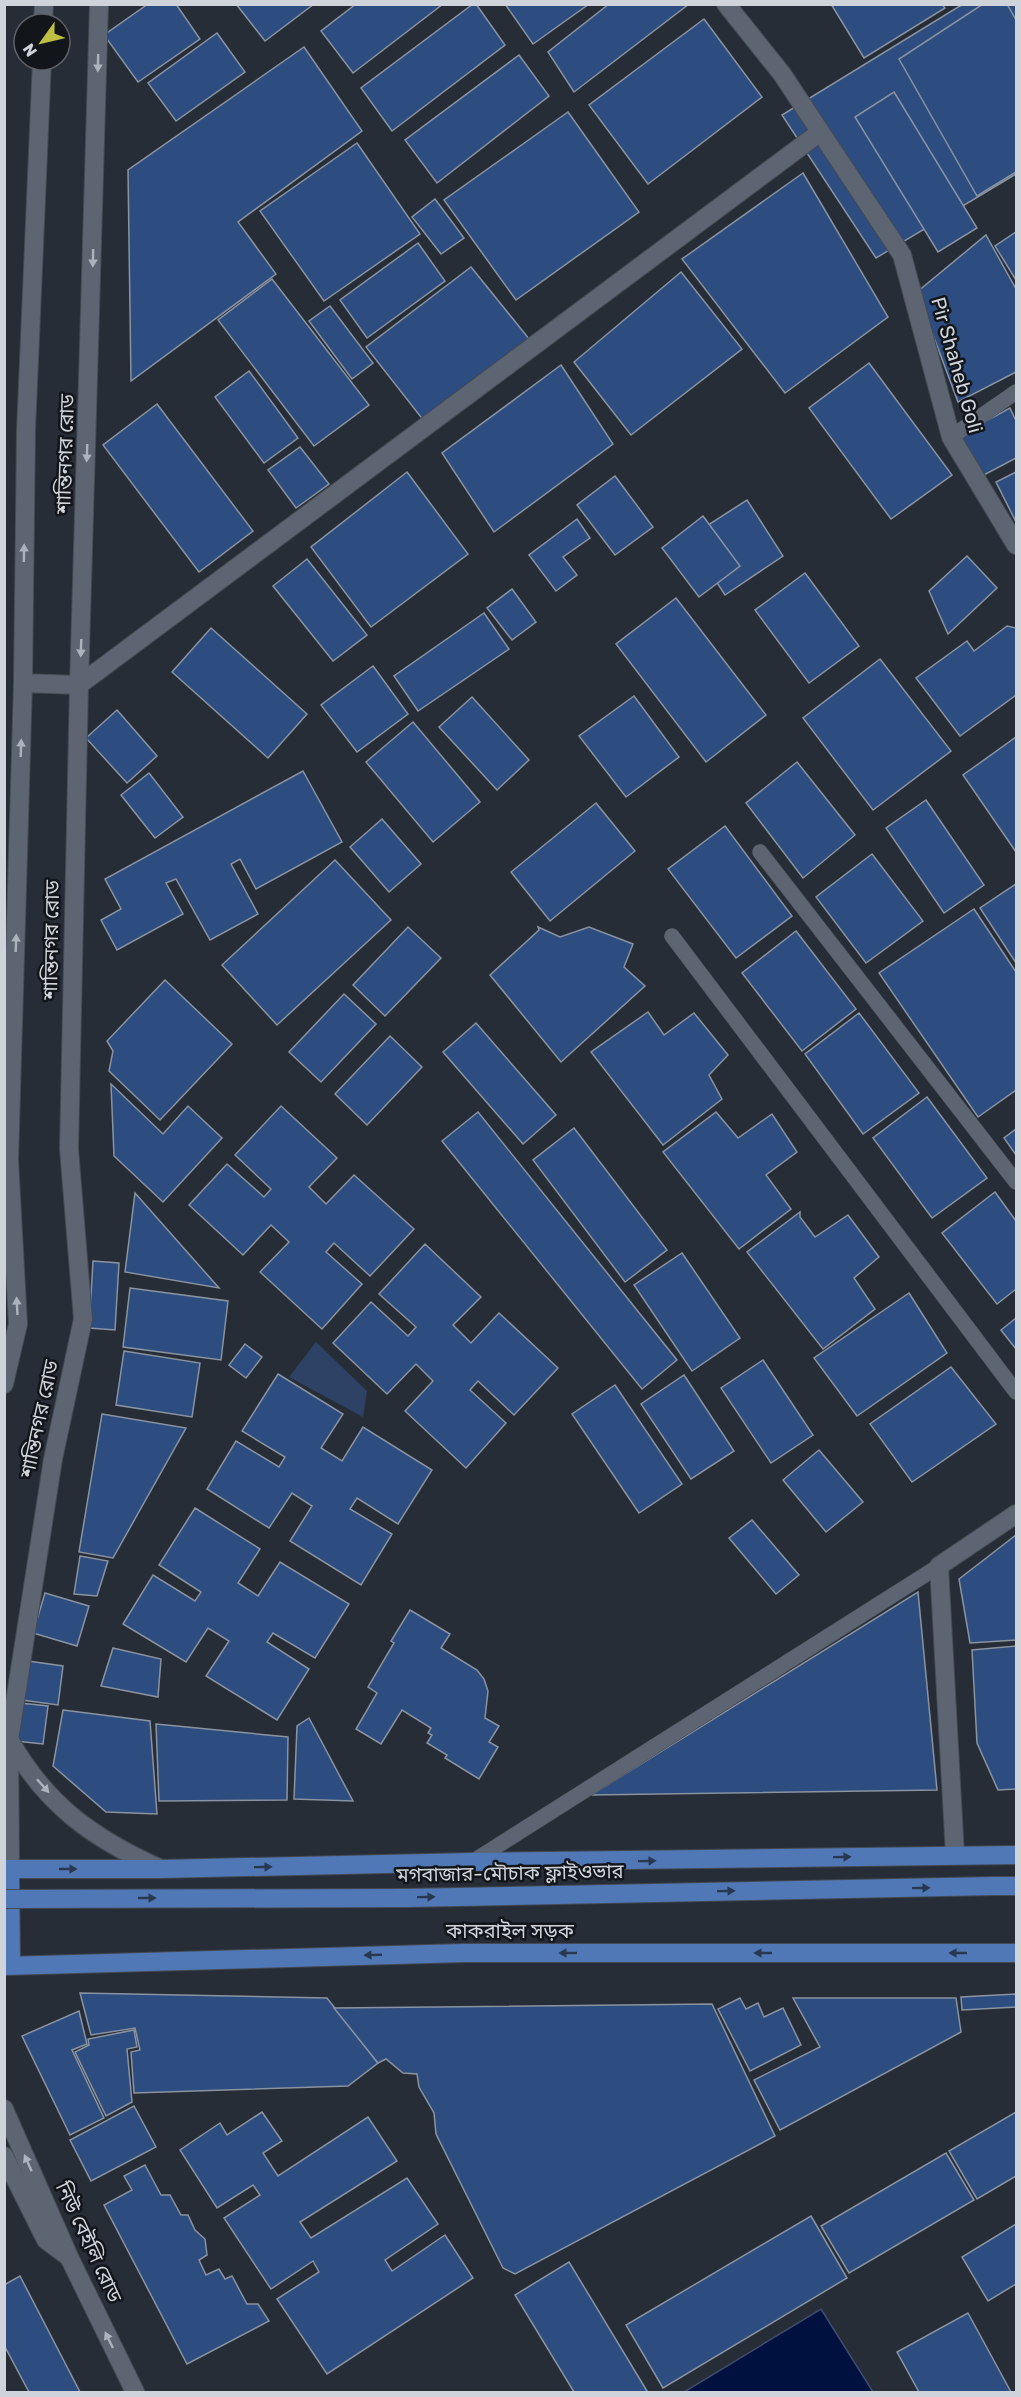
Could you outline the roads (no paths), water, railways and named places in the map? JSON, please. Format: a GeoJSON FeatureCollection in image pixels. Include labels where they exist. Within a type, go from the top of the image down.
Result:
{"type":"FeatureCollection","features":[{"type":"Feature","properties":{"kind":"main road","name":"শান্তিনগর রোড"},"geometry":{"type":"LineString","coordinates":[[7,1869],[9,1740],[52,1459],[83,1319],[69,1149],[79,686],[99,4]]}},
{"type":"Feature","properties":{"kind":"main road","name":"Pir Shaheb Goli"},"geometry":{"type":"LineString","coordinates":[[726,4],[782,74],[902,255],[951,437],[1017,545]]}},
{"type":"Feature","properties":{"kind":"main road","name":"শান্তিনগর রোড"},"geometry":{"type":"LineString","coordinates":[[4,1384],[18,1324],[9,1160],[10,987],[23,683],[26,430],[41,72]]}},
{"type":"Feature","properties":{"kind":"main road"},"geometry":{"type":"LineString","coordinates":[[23,683],[79,686],[819,133]]}},
{"type":"Feature","properties":{"kind":"main road"},"geometry":{"type":"LineString","coordinates":[[955,1855],[939,1566],[1017,1514]]}},
{"type":"Feature","properties":{"kind":"main road"},"geometry":{"type":"LineString","coordinates":[[9,1740],[23,1764],[75,1821],[121,1851],[161,1869]]}},
{"type":"Feature","properties":{"kind":"main road"},"geometry":{"type":"LineString","coordinates":[[8,1966],[7,1869],[161,1869],[472,1862],[1017,1856]]}},
{"type":"Feature","properties":{"kind":"main road","name":"মগবাজার-মৌচাক ফ্লাইওভার"},"geometry":{"type":"LineString","coordinates":[[4,1899],[406,1898],[1017,1886]]}},
{"type":"Feature","properties":{"kind":"main road","name":"কাকরাইল সড়ক"},"geometry":{"type":"LineString","coordinates":[[8,1966],[464,1953],[1017,1953]]}},
{"type":"Feature","properties":{"kind":"main road","name":"নিউ বেইলি রোড"},"geometry":{"type":"LineString","coordinates":[[4,2109],[70,2259],[135,2392]]}},
{"type":"Feature","properties":{"kind":"main road"},"geometry":{"type":"LineString","coordinates":[[4,2156],[46,2240],[70,2259]]}},
{"type":"Feature","properties":{"kind":"lane"},"geometry":{"type":"LineString","coordinates":[[951,437],[1017,392]]}},
{"type":"Feature","properties":{"kind":"lane"},"geometry":{"type":"LineString","coordinates":[[760,852],[1017,1182]]}},
{"type":"Feature","properties":{"kind":"lane"},"geometry":{"type":"LineString","coordinates":[[672,936],[1017,1392]]}},
{"type":"Feature","properties":{"kind":"lane"},"geometry":{"type":"LineString","coordinates":[[472,1862],[939,1566]]}}]}
